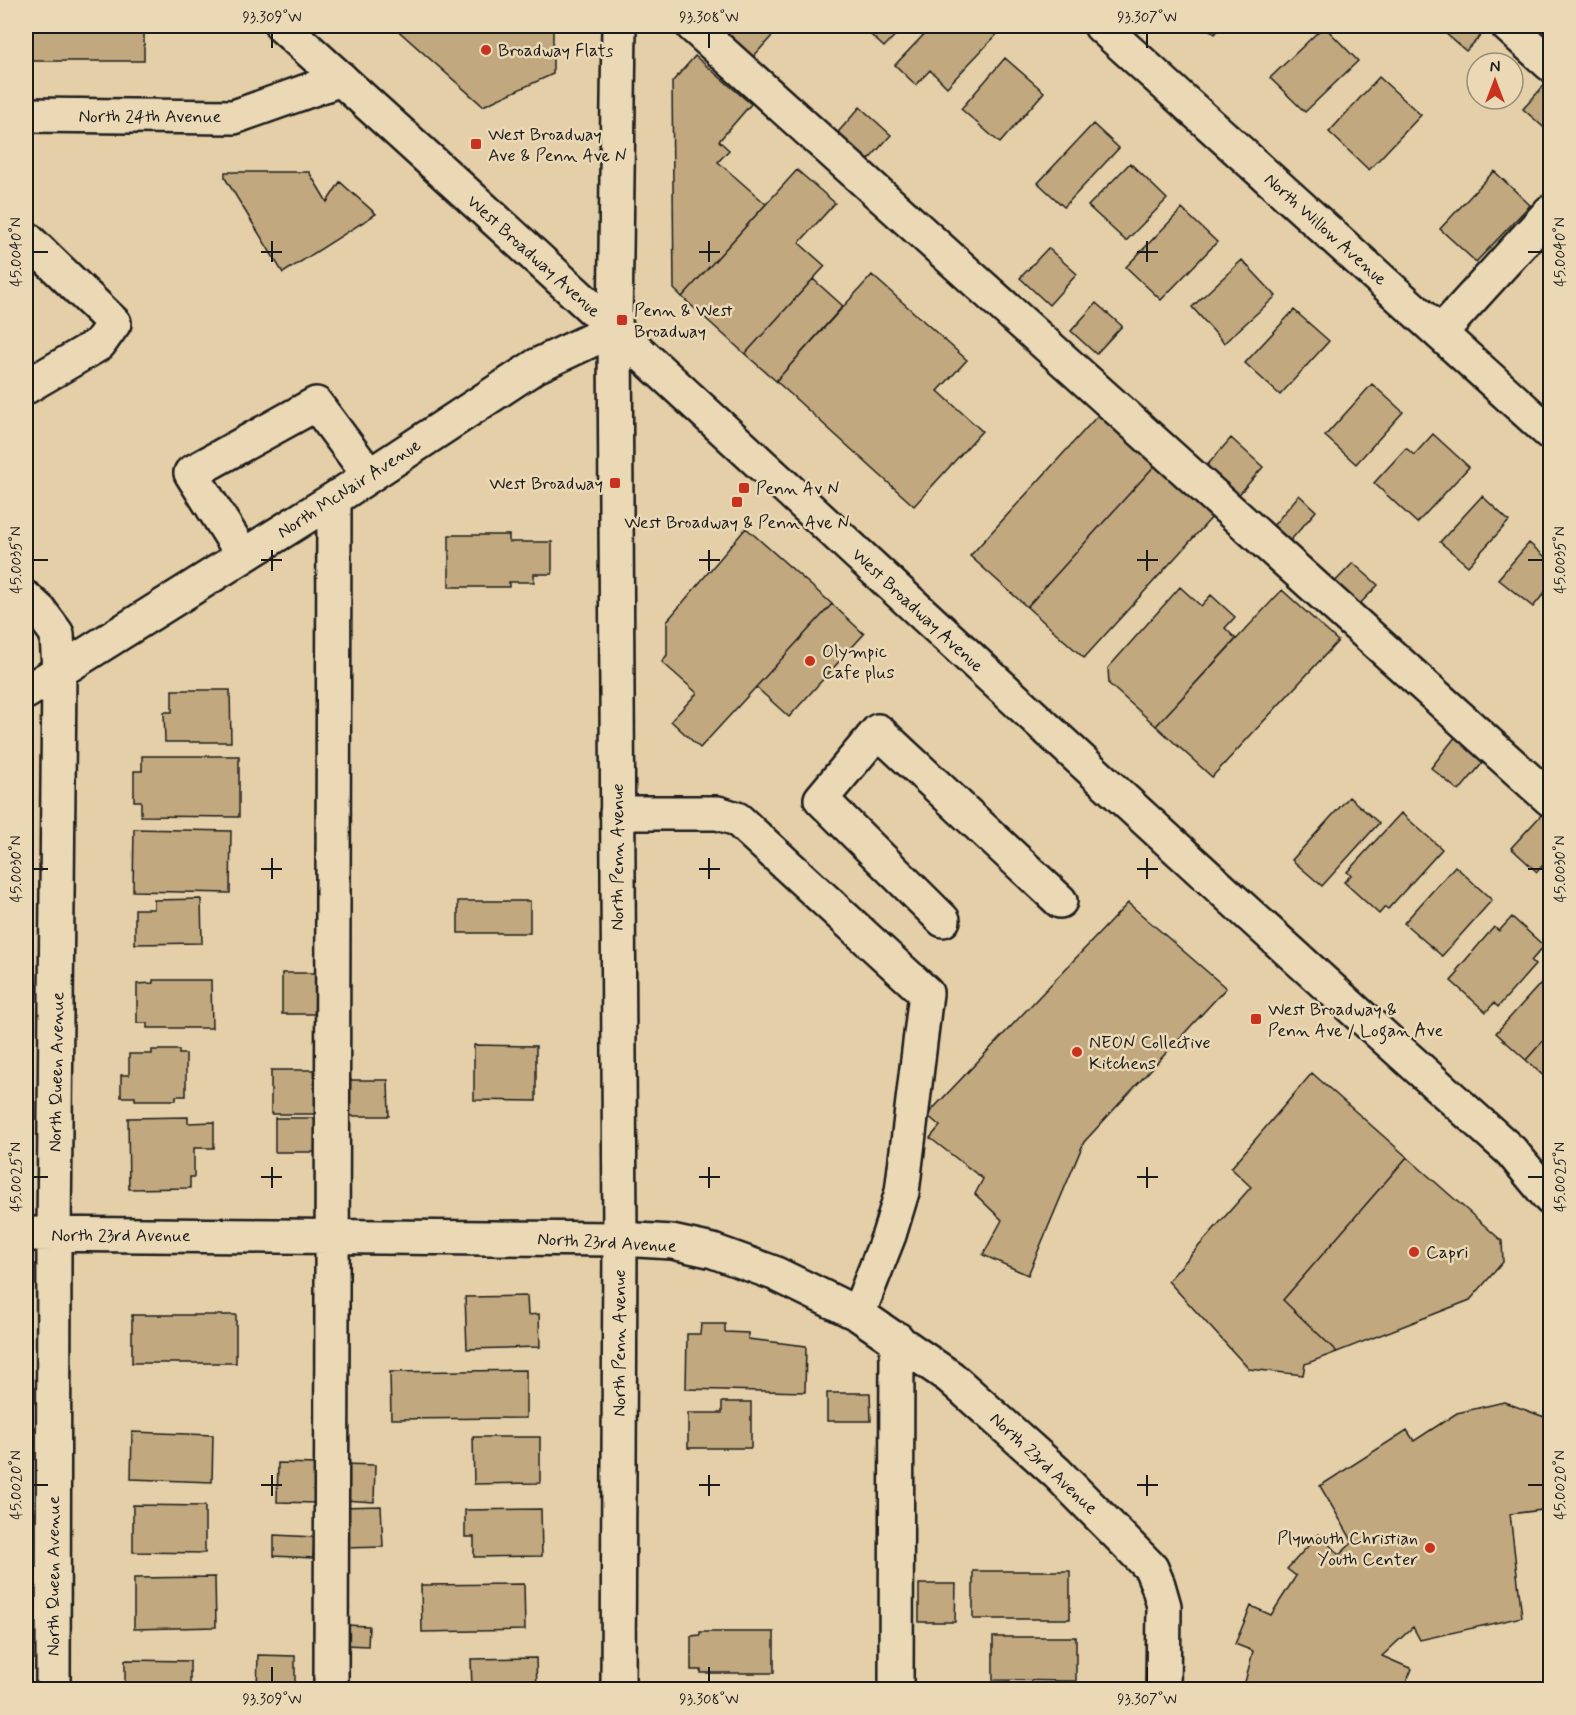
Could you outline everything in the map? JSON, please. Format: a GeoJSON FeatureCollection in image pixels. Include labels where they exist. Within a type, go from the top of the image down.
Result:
{"type":"FeatureCollection","features":[{"type":"Feature","properties":{"kind":"street","name":"West Broadway Avenue"},"geometry":{"type":"LineString","coordinates":[[282,26],[615,329],[1140,816],[1511,1150],[1551,1197]]}},
{"type":"Feature","properties":{"kind":"street","name":"North Penn Avenue"},"geometry":{"type":"LineString","coordinates":[[618,1689],[620,1239],[615,329],[619,26]]}},
{"type":"Feature","properties":{"kind":"street"},"geometry":{"type":"LineString","coordinates":[[693,26],[1551,799]]}},
{"type":"Feature","properties":{"kind":"street","name":"North Willow Avenue"},"geometry":{"type":"LineString","coordinates":[[1101,26],[1551,433]]}},
{"type":"Feature","properties":{"kind":"street"},"geometry":{"type":"LineString","coordinates":[[1508,26],[1551,63]]}},
{"type":"Feature","properties":{"kind":"street","name":"North 24th Avenue"},"geometry":{"type":"LineString","coordinates":[[26,115],[234,117],[340,79]]}},
{"type":"Feature","properties":{"kind":"street"},"geometry":{"type":"LineString","coordinates":[[1440,333],[1551,212]]}},
{"type":"Feature","properties":{"kind":"street"},"geometry":{"type":"LineString","coordinates":[[26,238],[114,323],[99,344],[26,387]]}},
{"type":"Feature","properties":{"kind":"street","name":"North McNair Avenue"},"geometry":{"type":"LineString","coordinates":[[26,692],[333,499],[536,366],[615,329]]}},
{"type":"Feature","properties":{"kind":"street"},"geometry":{"type":"LineString","coordinates":[[243,555],[191,473],[316,404],[369,475]]}},
{"type":"Feature","properties":{"kind":"street"},"geometry":{"type":"LineString","coordinates":[[331,1689],[333,499]]}},
{"type":"Feature","properties":{"kind":"street","name":"North Queen Avenue"},"geometry":{"type":"LineString","coordinates":[[26,598],[40,611],[57,634],[59,671],[40,1235],[53,1689]]}},
{"type":"Feature","properties":{"kind":"street"},"geometry":{"type":"LineString","coordinates":[[943,921],[820,799],[878,731],[1059,901]]}},
{"type":"Feature","properties":{"kind":"street"},"geometry":{"type":"LineString","coordinates":[[617,813],[718,813],[737,819],[926,993],[902,1192],[889,1235],[858,1314]]}},
{"type":"Feature","properties":{"kind":"street","name":"North 23rd Avenue"},"geometry":{"type":"LineString","coordinates":[[40,1235],[620,1239],[672,1242],[713,1251],[774,1273],[858,1314],[950,1377],[1057,1473],[1150,1568],[1164,1606],[1163,1689]]}},
{"type":"Feature","properties":{"kind":"street"},"geometry":{"type":"LineString","coordinates":[[896,1689],[897,1339]]}},
{"type":"Feature","properties":{"kind":"building"},"geometry":{"type":"Polygon","coordinates":[[[26,26],[144,26],[144,61],[26,61],[26,26]]]}},
{"type":"Feature","properties":{"kind":"building","name":"Broadway Flats"},"geometry":{"type":"Polygon","coordinates":[[[393,26],[553,26],[553,74],[483,106],[393,26]]]}},
{"type":"Feature","properties":{"kind":"building"},"geometry":{"type":"Polygon","coordinates":[[[731,26],[781,26],[752,58],[724,34],[731,26]]]}},
{"type":"Feature","properties":{"kind":"building"},"geometry":{"type":"Polygon","coordinates":[[[861,26],[904,26],[884,47],[861,26]]]}},
{"type":"Feature","properties":{"kind":"building"},"geometry":{"type":"Polygon","coordinates":[[[932,26],[994,26],[1000,31],[947,87],[930,70],[916,85],[895,65],[932,26]]]}},
{"type":"Feature","properties":{"kind":"building"},"geometry":{"type":"Polygon","coordinates":[[[1205,26],[1222,26],[1215,34],[1205,26]]]}},
{"type":"Feature","properties":{"kind":"building"},"geometry":{"type":"Polygon","coordinates":[[[1324,26],[1358,61],[1305,112],[1270,78],[1324,26]]]}},
{"type":"Feature","properties":{"kind":"building"},"geometry":{"type":"Polygon","coordinates":[[[1437,26],[1483,26],[1487,29],[1466,51],[1437,26]]]}},
{"type":"Feature","properties":{"kind":"building"},"geometry":{"type":"Polygon","coordinates":[[[695,56],[751,104],[719,141],[729,150],[718,162],[766,204],[682,297],[674,289],[672,82],[695,56]]]}},
{"type":"Feature","properties":{"kind":"building"},"geometry":{"type":"Polygon","coordinates":[[[1005,58],[1044,92],[1000,143],[961,109],[1005,58]]]}},
{"type":"Feature","properties":{"kind":"building"},"geometry":{"type":"Polygon","coordinates":[[[1379,77],[1421,115],[1369,170],[1329,132],[1379,77]]]}},
{"type":"Feature","properties":{"kind":"building"},"geometry":{"type":"Polygon","coordinates":[[[1547,82],[1550,85],[1550,133],[1525,111],[1525,107],[1547,82]]]}},
{"type":"Feature","properties":{"kind":"building"},"geometry":{"type":"Polygon","coordinates":[[[860,107],[891,135],[864,165],[833,138],[860,107]]]}},
{"type":"Feature","properties":{"kind":"building"},"geometry":{"type":"Polygon","coordinates":[[[1093,124],[1119,148],[1064,207],[1038,183],[1093,124]]]}},
{"type":"Feature","properties":{"kind":"building"},"geometry":{"type":"Polygon","coordinates":[[[1130,163],[1167,199],[1126,241],[1088,206],[1130,163]]]}},
{"type":"Feature","properties":{"kind":"building"},"geometry":{"type":"Polygon","coordinates":[[[797,170],[835,203],[799,243],[825,266],[745,354],[682,297],[797,170]]]}},
{"type":"Feature","properties":{"kind":"building"},"geometry":{"type":"Polygon","coordinates":[[[1494,171],[1530,205],[1476,262],[1440,229],[1494,171]]]}},
{"type":"Feature","properties":{"kind":"building"},"geometry":{"type":"Polygon","coordinates":[[[225,172],[309,172],[327,202],[340,182],[376,214],[283,273],[225,178],[225,172]]]}},
{"type":"Feature","properties":{"kind":"building"},"geometry":{"type":"Polygon","coordinates":[[[1182,209],[1217,242],[1161,300],[1126,267],[1182,209]]]}},
{"type":"Feature","properties":{"kind":"building"},"geometry":{"type":"Polygon","coordinates":[[[1048,248],[1077,274],[1049,305],[1020,278],[1048,248]]]}},
{"type":"Feature","properties":{"kind":"building"},"geometry":{"type":"Polygon","coordinates":[[[1242,260],[1276,296],[1224,343],[1192,307],[1242,260]]]}},
{"type":"Feature","properties":{"kind":"building"},"geometry":{"type":"Polygon","coordinates":[[[872,275],[967,360],[938,391],[982,431],[914,506],[776,381],[872,275]]]}},
{"type":"Feature","properties":{"kind":"building"},"geometry":{"type":"Polygon","coordinates":[[[813,279],[843,306],[776,381],[745,354],[813,279]]]}},
{"type":"Feature","properties":{"kind":"building"},"geometry":{"type":"Polygon","coordinates":[[[1096,303],[1122,326],[1096,354],[1071,331],[1096,303]]]}},
{"type":"Feature","properties":{"kind":"building"},"geometry":{"type":"Polygon","coordinates":[[[1294,310],[1329,341],[1280,395],[1245,363],[1294,310]]]}},
{"type":"Feature","properties":{"kind":"building"},"geometry":{"type":"Polygon","coordinates":[[[1372,384],[1403,412],[1356,464],[1325,436],[1372,384]]]}},
{"type":"Feature","properties":{"kind":"building"},"geometry":{"type":"Polygon","coordinates":[[[1100,413],[1157,463],[1027,607],[970,556],[1100,413]]]}},
{"type":"Feature","properties":{"kind":"building"},"geometry":{"type":"Polygon","coordinates":[[[1433,434],[1469,467],[1417,523],[1374,483],[1406,448],[1414,455],[1433,434]]]}},
{"type":"Feature","properties":{"kind":"building"},"geometry":{"type":"Polygon","coordinates":[[[1231,438],[1263,467],[1235,499],[1203,470],[1231,438]]]}},
{"type":"Feature","properties":{"kind":"building"},"geometry":{"type":"Polygon","coordinates":[[[1157,463],[1214,515],[1084,658],[1027,607],[1157,463]]]}},
{"type":"Feature","properties":{"kind":"building"},"geometry":{"type":"Polygon","coordinates":[[[1299,495],[1316,511],[1290,541],[1273,526],[1299,495]]]}},
{"type":"Feature","properties":{"kind":"building"},"geometry":{"type":"Polygon","coordinates":[[[1482,496],[1509,521],[1468,566],[1440,542],[1482,496]]]}},
{"type":"Feature","properties":{"kind":"building"},"geometry":{"type":"Polygon","coordinates":[[[746,528],[832,604],[700,748],[671,721],[697,693],[662,662],[667,655],[667,621],[746,528]]]}},
{"type":"Feature","properties":{"kind":"building"},"geometry":{"type":"Polygon","coordinates":[[[449,535],[509,535],[509,542],[552,542],[552,574],[534,574],[534,582],[509,582],[509,587],[449,587],[449,535]]]}},
{"type":"Feature","properties":{"kind":"building"},"geometry":{"type":"Polygon","coordinates":[[[1529,543],[1550,561],[1550,586],[1533,607],[1498,579],[1529,543]]]}},
{"type":"Feature","properties":{"kind":"building"},"geometry":{"type":"Polygon","coordinates":[[[1353,563],[1378,585],[1354,610],[1330,587],[1353,563]]]}},
{"type":"Feature","properties":{"kind":"building"},"geometry":{"type":"Polygon","coordinates":[[[1180,587],[1201,606],[1211,595],[1235,617],[1225,628],[1236,639],[1156,726],[1109,684],[1108,668],[1180,587]]]}},
{"type":"Feature","properties":{"kind":"building"},"geometry":{"type":"Polygon","coordinates":[[[1282,590],[1338,641],[1212,777],[1156,726],[1282,590]]]}},
{"type":"Feature","properties":{"kind":"building","name":"Olympic Cafe plus"},"geometry":{"type":"Polygon","coordinates":[[[832,604],[864,634],[789,717],[756,687],[832,604]]]}},
{"type":"Feature","properties":{"kind":"building"},"geometry":{"type":"Polygon","coordinates":[[[172,690],[230,690],[231,742],[165,742],[164,712],[172,712],[172,690]]]}},
{"type":"Feature","properties":{"kind":"building"},"geometry":{"type":"Polygon","coordinates":[[[1456,736],[1485,760],[1459,791],[1431,768],[1456,736]]]}},
{"type":"Feature","properties":{"kind":"building"},"geometry":{"type":"Polygon","coordinates":[[[142,756],[239,756],[239,817],[141,816],[141,801],[134,801],[134,771],[142,771],[142,756]]]}},
{"type":"Feature","properties":{"kind":"building"},"geometry":{"type":"Polygon","coordinates":[[[1349,797],[1379,823],[1322,886],[1292,860],[1349,797]]]}},
{"type":"Feature","properties":{"kind":"building"},"geometry":{"type":"Polygon","coordinates":[[[1401,813],[1442,849],[1388,909],[1385,907],[1379,914],[1344,882],[1351,875],[1347,872],[1401,813]]]}},
{"type":"Feature","properties":{"kind":"building"},"geometry":{"type":"Polygon","coordinates":[[[1543,813],[1550,819],[1550,857],[1537,872],[1511,848],[1543,813]]]}},
{"type":"Feature","properties":{"kind":"building"},"geometry":{"type":"Polygon","coordinates":[[[134,829],[231,831],[230,893],[133,891],[134,829]]]}},
{"type":"Feature","properties":{"kind":"building"},"geometry":{"type":"Polygon","coordinates":[[[1455,866],[1492,900],[1442,956],[1404,923],[1455,866]]]}},
{"type":"Feature","properties":{"kind":"building"},"geometry":{"type":"Polygon","coordinates":[[[201,899],[202,943],[135,944],[135,909],[154,909],[154,900],[201,899]]]}},
{"type":"Feature","properties":{"kind":"building"},"geometry":{"type":"Polygon","coordinates":[[[458,901],[530,901],[530,933],[458,933],[458,901]]]}},
{"type":"Feature","properties":{"kind":"building","name":"NEON Collective Kitchens"},"geometry":{"type":"Polygon","coordinates":[[[1128,903],[1226,988],[1084,1142],[1028,1275],[983,1255],[1002,1220],[975,1194],[983,1179],[930,1138],[940,1126],[927,1115],[1128,903]]]}},
{"type":"Feature","properties":{"kind":"building"},"geometry":{"type":"Polygon","coordinates":[[[1512,917],[1544,946],[1531,961],[1535,965],[1498,1007],[1494,1003],[1486,1012],[1451,981],[1459,972],[1457,970],[1494,927],[1499,931],[1512,917]]]}},
{"type":"Feature","properties":{"kind":"building"},"geometry":{"type":"Polygon","coordinates":[[[282,973],[322,973],[322,1014],[282,1014],[282,973]]]}},
{"type":"Feature","properties":{"kind":"building"},"geometry":{"type":"Polygon","coordinates":[[[1550,973],[1550,1033],[1526,1060],[1496,1033],[1550,973]]]}},
{"type":"Feature","properties":{"kind":"building"},"geometry":{"type":"Polygon","coordinates":[[[153,980],[211,980],[212,1028],[147,1028],[147,1023],[137,1023],[137,984],[153,983],[153,980]]]}},
{"type":"Feature","properties":{"kind":"building"},"geometry":{"type":"Polygon","coordinates":[[[1550,1033],[1550,1082],[1526,1060],[1550,1033]]]}},
{"type":"Feature","properties":{"kind":"building"},"geometry":{"type":"Polygon","coordinates":[[[474,1045],[536,1046],[536,1101],[474,1100],[474,1045]]]}},
{"type":"Feature","properties":{"kind":"building"},"geometry":{"type":"Polygon","coordinates":[[[152,1050],[179,1050],[179,1054],[186,1054],[186,1096],[176,1096],[176,1100],[135,1100],[135,1097],[121,1097],[121,1075],[129,1075],[129,1054],[152,1054],[152,1050]]]}},
{"type":"Feature","properties":{"kind":"building"},"geometry":{"type":"Polygon","coordinates":[[[271,1070],[321,1070],[320,1114],[271,1114],[271,1070]]]}},
{"type":"Feature","properties":{"kind":"building"},"geometry":{"type":"Polygon","coordinates":[[[1312,1073],[1407,1157],[1283,1300],[1337,1352],[1305,1364],[1303,1375],[1249,1369],[1168,1281],[1251,1187],[1231,1168],[1312,1073]]]}},
{"type":"Feature","properties":{"kind":"building"},"geometry":{"type":"Polygon","coordinates":[[[345,1080],[388,1080],[389,1116],[346,1116],[345,1080]]]}},
{"type":"Feature","properties":{"kind":"building"},"geometry":{"type":"Polygon","coordinates":[[[188,1117],[188,1123],[214,1122],[214,1148],[194,1148],[194,1177],[190,1177],[190,1188],[129,1189],[128,1118],[188,1117]]]}},
{"type":"Feature","properties":{"kind":"building"},"geometry":{"type":"Polygon","coordinates":[[[275,1118],[320,1118],[320,1152],[275,1152],[275,1118]]]}},
{"type":"Feature","properties":{"kind":"building","name":"Capri"},"geometry":{"type":"Polygon","coordinates":[[[1407,1157],[1502,1241],[1503,1262],[1470,1300],[1337,1352],[1283,1300],[1407,1157]]]}},
{"type":"Feature","properties":{"kind":"building"},"geometry":{"type":"Polygon","coordinates":[[[527,1296],[528,1315],[539,1314],[540,1347],[467,1349],[465,1297],[527,1296]]]}},
{"type":"Feature","properties":{"kind":"building"},"geometry":{"type":"Polygon","coordinates":[[[132,1315],[236,1315],[236,1363],[132,1363],[132,1315]]]}},
{"type":"Feature","properties":{"kind":"building"},"geometry":{"type":"Polygon","coordinates":[[[701,1324],[725,1324],[725,1332],[748,1333],[748,1339],[806,1346],[805,1392],[686,1389],[687,1334],[700,1334],[701,1324]]]}},
{"type":"Feature","properties":{"kind":"building"},"geometry":{"type":"Polygon","coordinates":[[[526,1370],[526,1418],[391,1419],[390,1372],[526,1370]]]}},
{"type":"Feature","properties":{"kind":"building"},"geometry":{"type":"Polygon","coordinates":[[[827,1393],[870,1393],[871,1421],[827,1421],[827,1393]]]}},
{"type":"Feature","properties":{"kind":"building"},"geometry":{"type":"Polygon","coordinates":[[[722,1402],[751,1402],[751,1448],[688,1448],[688,1413],[722,1413],[722,1402]]]}},
{"type":"Feature","properties":{"kind":"building","name":"Plymouth Christian Youth Center"},"geometry":{"type":"Polygon","coordinates":[[[1504,1402],[1547,1418],[1550,1422],[1550,1509],[1510,1514],[1522,1617],[1420,1640],[1413,1627],[1382,1656],[1412,1669],[1403,1690],[1243,1690],[1253,1651],[1235,1644],[1251,1606],[1271,1615],[1296,1576],[1287,1569],[1319,1534],[1339,1555],[1353,1542],[1320,1486],[1407,1430],[1414,1441],[1457,1413],[1504,1402]]]}},
{"type":"Feature","properties":{"kind":"building"},"geometry":{"type":"Polygon","coordinates":[[[132,1432],[213,1435],[212,1482],[131,1479],[132,1432]]]}},
{"type":"Feature","properties":{"kind":"building"},"geometry":{"type":"Polygon","coordinates":[[[473,1437],[540,1437],[540,1483],[474,1484],[473,1437]]]}},
{"type":"Feature","properties":{"kind":"building"},"geometry":{"type":"Polygon","coordinates":[[[278,1463],[317,1464],[316,1503],[277,1502],[278,1463]]]}},
{"type":"Feature","properties":{"kind":"building"},"geometry":{"type":"Polygon","coordinates":[[[344,1464],[375,1465],[374,1502],[344,1500],[344,1464]]]}},
{"type":"Feature","properties":{"kind":"building"},"geometry":{"type":"Polygon","coordinates":[[[133,1505],[205,1506],[205,1553],[133,1552],[133,1505]]]}},
{"type":"Feature","properties":{"kind":"building"},"geometry":{"type":"Polygon","coordinates":[[[381,1506],[383,1547],[343,1548],[341,1507],[381,1506]]]}},
{"type":"Feature","properties":{"kind":"building"},"geometry":{"type":"Polygon","coordinates":[[[541,1509],[542,1556],[474,1557],[474,1537],[465,1537],[465,1510],[541,1509]]]}},
{"type":"Feature","properties":{"kind":"building"},"geometry":{"type":"Polygon","coordinates":[[[274,1535],[314,1537],[313,1558],[274,1556],[274,1535]]]}},
{"type":"Feature","properties":{"kind":"building"},"geometry":{"type":"Polygon","coordinates":[[[973,1571],[1070,1571],[1070,1619],[973,1619],[973,1571]]]}},
{"type":"Feature","properties":{"kind":"building"},"geometry":{"type":"Polygon","coordinates":[[[215,1577],[216,1627],[134,1629],[134,1578],[215,1577]]]}},
{"type":"Feature","properties":{"kind":"building"},"geometry":{"type":"Polygon","coordinates":[[[524,1584],[525,1630],[422,1632],[421,1585],[524,1584]]]}},
{"type":"Feature","properties":{"kind":"building"},"geometry":{"type":"Polygon","coordinates":[[[919,1584],[956,1584],[955,1622],[919,1622],[919,1584]]]}},
{"type":"Feature","properties":{"kind":"building"},"geometry":{"type":"Polygon","coordinates":[[[345,1625],[369,1626],[368,1646],[344,1645],[345,1625]]]}},
{"type":"Feature","properties":{"kind":"building"},"geometry":{"type":"Polygon","coordinates":[[[700,1632],[774,1632],[774,1673],[701,1673],[701,1670],[691,1670],[691,1636],[700,1635],[700,1632]]]}},
{"type":"Feature","properties":{"kind":"building"},"geometry":{"type":"Polygon","coordinates":[[[993,1637],[1076,1637],[1076,1681],[993,1680],[993,1637]]]}},
{"type":"Feature","properties":{"kind":"building"},"geometry":{"type":"Polygon","coordinates":[[[258,1655],[295,1656],[295,1690],[257,1690],[258,1655]]]}},
{"type":"Feature","properties":{"kind":"building"},"geometry":{"type":"Polygon","coordinates":[[[536,1658],[537,1690],[472,1690],[471,1659],[536,1658]]]}},
{"type":"Feature","properties":{"kind":"building"},"geometry":{"type":"Polygon","coordinates":[[[125,1660],[190,1661],[190,1690],[125,1690],[125,1660]]]}},
{"type":"Feature","properties":{"kind":"place","name":"Broadway Flats"},"geometry":{"type":"Point","coordinates":[486,50]}},
{"type":"Feature","properties":{"kind":"place","name":"West Broadway Ave & Penn Ave N"},"geometry":{"type":"Point","coordinates":[476,144]}},
{"type":"Feature","properties":{"kind":"place","name":"Penn & West Broadway"},"geometry":{"type":"Point","coordinates":[622,320]}},
{"type":"Feature","properties":{"kind":"place","name":"West Broadway"},"geometry":{"type":"Point","coordinates":[615,483]}},
{"type":"Feature","properties":{"kind":"place","name":"Penn Av N"},"geometry":{"type":"Point","coordinates":[744,488]}},
{"type":"Feature","properties":{"kind":"place","name":"West Broadway & Penn Ave N"},"geometry":{"type":"Point","coordinates":[737,502]}},
{"type":"Feature","properties":{"kind":"place","name":"Olympic Cafe plus"},"geometry":{"type":"Point","coordinates":[810,661]}},
{"type":"Feature","properties":{"kind":"place","name":"West Broadway & Penn Ave / Logan Ave"},"geometry":{"type":"Point","coordinates":[1256,1019]}},
{"type":"Feature","properties":{"kind":"place","name":"NEON Collective Kitchens"},"geometry":{"type":"Point","coordinates":[1077,1052]}},
{"type":"Feature","properties":{"kind":"place","name":"Capri"},"geometry":{"type":"Point","coordinates":[1414,1252]}},
{"type":"Feature","properties":{"kind":"place","name":"Plymouth Christian Youth Center"},"geometry":{"type":"Point","coordinates":[1430,1548]}}]}
